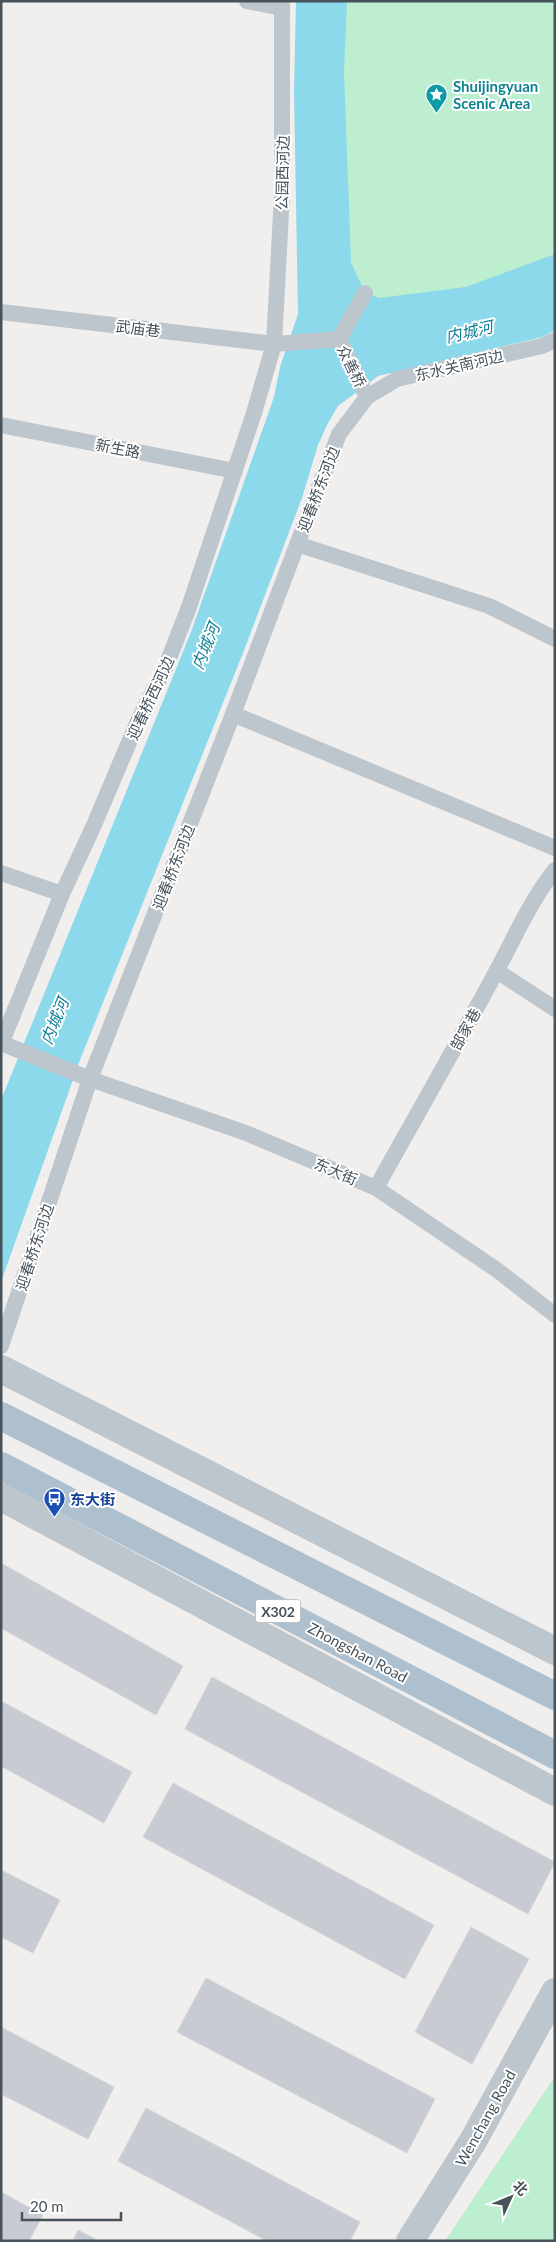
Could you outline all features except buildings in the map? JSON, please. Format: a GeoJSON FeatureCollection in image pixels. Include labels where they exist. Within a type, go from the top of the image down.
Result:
{"type":"FeatureCollection","features":[{"type":"Feature","properties":{"kind":"main road"},"geometry":{"type":"LineString","coordinates":[[1,1416],[555,1696]]}},
{"type":"Feature","properties":{"kind":"main road","name":"Zhongshan Road"},"geometry":{"type":"LineString","coordinates":[[1,1466],[555,1755]]}},
{"type":"Feature","properties":{"kind":"street"},"geometry":{"type":"LineString","coordinates":[[1,1369],[555,1651]]}},
{"type":"Feature","properties":{"kind":"street"},"geometry":{"type":"LineString","coordinates":[[1,1497],[555,1792]]}},
{"type":"Feature","properties":{"kind":"street","name":"Wenchang Road"},"geometry":{"type":"LineString","coordinates":[[410,2241],[473,2141],[555,1992]]}},
{"type":"Feature","properties":{"kind":"lane"},"geometry":{"type":"LineString","coordinates":[[247,1],[282,5]]}},
{"type":"Feature","properties":{"kind":"lane","name":"公园西河边"},"geometry":{"type":"LineString","coordinates":[[274,344],[282,194],[282,5]]}},
{"type":"Feature","properties":{"kind":"lane"},"geometry":{"type":"LineString","coordinates":[[339,339],[365,294]]}},
{"type":"Feature","properties":{"kind":"lane","name":"武庙巷"},"geometry":{"type":"LineString","coordinates":[[1,312],[274,344]]}},
{"type":"Feature","properties":{"kind":"lane","name":"众善桥"},"geometry":{"type":"LineString","coordinates":[[274,344],[339,339],[367,397]]}},
{"type":"Feature","properties":{"kind":"lane","name":"东水关南河边"},"geometry":{"type":"LineString","coordinates":[[367,397],[397,379],[542,346],[555,340]]}},
{"type":"Feature","properties":{"kind":"lane","name":"迎春桥西河边"},"geometry":{"type":"LineString","coordinates":[[1,1044],[62,894],[94,825],[138,721],[166,666],[189,607],[235,471],[274,344]]}},
{"type":"Feature","properties":{"kind":"lane","name":"迎春桥东河边"},"geometry":{"type":"LineString","coordinates":[[1,1346],[90,1079],[233,714],[339,434],[367,397]]}},
{"type":"Feature","properties":{"kind":"lane","name":"新生路"},"geometry":{"type":"LineString","coordinates":[[1,425],[235,471]]}},
{"type":"Feature","properties":{"kind":"lane"},"geometry":{"type":"LineString","coordinates":[[297,544],[489,606],[555,639]]}},
{"type":"Feature","properties":{"kind":"lane"},"geometry":{"type":"LineString","coordinates":[[233,714],[555,848]]}},
{"type":"Feature","properties":{"kind":"lane","name":"郜家巷"},"geometry":{"type":"LineString","coordinates":[[376,1188],[497,971],[549,889],[555,870]]}},
{"type":"Feature","properties":{"kind":"lane"},"geometry":{"type":"LineString","coordinates":[[1,873],[62,894]]}},
{"type":"Feature","properties":{"kind":"lane"},"geometry":{"type":"LineString","coordinates":[[497,971],[555,1009]]}},
{"type":"Feature","properties":{"kind":"lane","name":"东大街"},"geometry":{"type":"LineString","coordinates":[[1,1044],[90,1079],[246,1133],[376,1188],[497,1270],[554,1312]]}},
{"type":"Feature","properties":{"kind":"green space","name":"Shuijingyuan Scenic Area"},"geometry":{"type":"Polygon","coordinates":[[[316,1],[555,1],[555,330],[542,337],[425,365],[320,308],[316,1]]]}},
{"type":"Feature","properties":{"kind":"green space"},"geometry":{"type":"Polygon","coordinates":[[[555,2076],[555,2241],[445,2241],[555,2076]]]}},
{"type":"Feature","properties":{"kind":"water","name":"内城河"},"geometry":{"type":"Polygon","coordinates":[[[296,1],[347,1],[344,72],[351,262],[365,293],[379,298],[466,287],[555,254],[555,330],[542,337],[378,376],[338,406],[328,423],[318,445],[302,498],[243,653],[80,1060],[1,1282],[1,1100],[191,632],[274,397],[280,367],[298,314],[294,91],[296,1]]]}},
{"type":"Feature","properties":{"kind":"place","name":"Shuijingyuan Scenic Area"},"geometry":{"type":"Point","coordinates":[437,114]}},
{"type":"Feature","properties":{"kind":"place","name":"东大街"},"geometry":{"type":"Point","coordinates":[54,1518]}}]}
